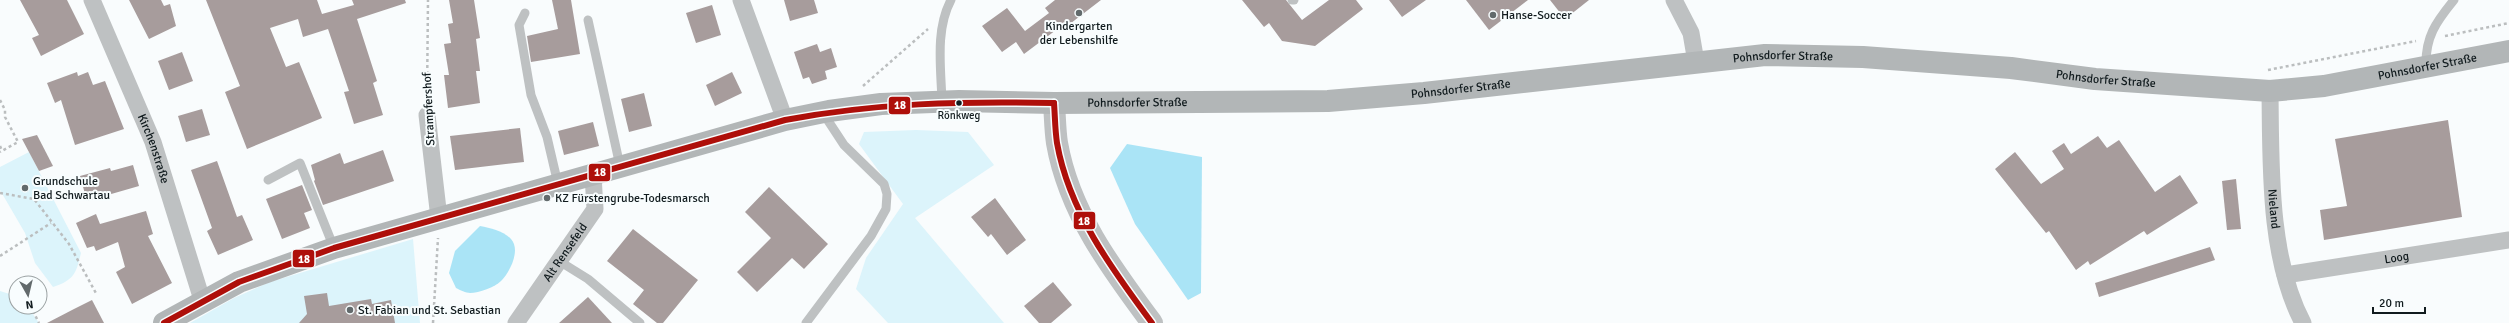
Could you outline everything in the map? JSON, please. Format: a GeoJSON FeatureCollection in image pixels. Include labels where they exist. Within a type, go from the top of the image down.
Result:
{"type":"FeatureCollection","features":[{"type":"Feature","properties":{"kind":"main road","name":"Pohnsdorfer Straße"},"geometry":{"type":"LineString","coordinates":[[1054,103],[1328,101],[1424,93],[1696,62],[1765,56],[1863,56],[2011,68],[2102,80],[2267,81],[2324,86],[2509,51]]}},
{"type":"Feature","properties":{"kind":"main road"},"geometry":{"type":"LineString","coordinates":[[164,323],[239,282],[334,248],[785,120],[823,112],[881,104],[942,102],[1054,103]]}},
{"type":"Feature","properties":{"kind":"street","name":"Kirchenstraße"},"geometry":{"type":"LineString","coordinates":[[92,0],[153,142],[203,303]]}},
{"type":"Feature","properties":{"kind":"street"},"geometry":{"type":"LineString","coordinates":[[742,0],[785,120]]}},
{"type":"Feature","properties":{"kind":"street"},"geometry":{"type":"LineString","coordinates":[[1674,0],[1692,33],[1696,62]]}},
{"type":"Feature","properties":{"kind":"street","name":"Nieland"},"geometry":{"type":"LineString","coordinates":[[2267,81],[2272,195],[2285,275],[2293,304],[2302,323]]}},
{"type":"Feature","properties":{"kind":"street"},"geometry":{"type":"LineString","coordinates":[[1054,103],[1057,142],[1076,205],[1110,267],[1152,323]]}},
{"type":"Feature","properties":{"kind":"street","name":"Strampfershof"},"geometry":{"type":"LineString","coordinates":[[427,115],[439,218]]}},
{"type":"Feature","properties":{"kind":"street","name":"Alt Rensefeld"},"geometry":{"type":"LineString","coordinates":[[516,323],[595,209],[593,175]]}},
{"type":"Feature","properties":{"kind":"street","name":"Loog"},"geometry":{"type":"LineString","coordinates":[[2285,275],[2509,240]]}},
{"type":"Feature","properties":{"kind":"lane"},"geometry":{"type":"LineString","coordinates":[[942,102],[941,32],[944,14],[951,0]]}},
{"type":"Feature","properties":{"kind":"lane"},"geometry":{"type":"LineString","coordinates":[[2426,67],[2425,48],[2428,39],[2437,21],[2454,0]]}},
{"type":"Feature","properties":{"kind":"lane"},"geometry":{"type":"LineString","coordinates":[[526,13],[519,25],[531,95],[547,137],[558,184]]}},
{"type":"Feature","properties":{"kind":"lane"},"geometry":{"type":"LineString","coordinates":[[588,20],[620,166]]}},
{"type":"Feature","properties":{"kind":"lane"},"geometry":{"type":"LineString","coordinates":[[806,323],[872,236],[886,209],[887,194],[884,184],[844,145],[823,112]]}},
{"type":"Feature","properties":{"kind":"lane"},"geometry":{"type":"LineString","coordinates":[[268,180],[300,163],[334,248]]}},
{"type":"Feature","properties":{"kind":"lane"},"geometry":{"type":"LineString","coordinates":[[559,261],[588,279],[640,323]]}},
{"type":"Feature","properties":{"kind":"path","name":"Strampfershof"},"geometry":{"type":"LineString","coordinates":[[427,115],[428,0]]}},
{"type":"Feature","properties":{"kind":"path"},"geometry":{"type":"LineString","coordinates":[[2267,81],[2428,39],[2509,23]]}},
{"type":"Feature","properties":{"kind":"path"},"geometry":{"type":"LineString","coordinates":[[858,90],[926,32],[930,25]]}},
{"type":"Feature","properties":{"kind":"path"},"geometry":{"type":"LineString","coordinates":[[0,100],[5,110],[5,117],[18,142],[1,151],[0,146]]}},
{"type":"Feature","properties":{"kind":"path"},"geometry":{"type":"LineString","coordinates":[[0,193],[34,199],[51,223],[69,244],[97,295]]}},
{"type":"Feature","properties":{"kind":"path"},"geometry":{"type":"LineString","coordinates":[[433,323],[439,218]]}},
{"type":"Feature","properties":{"kind":"path"},"geometry":{"type":"LineString","coordinates":[[0,256],[51,223]]}},
{"type":"Feature","properties":{"kind":"shaded area"},"geometry":{"type":"Polygon","coordinates":[[[916,130],[968,132],[994,165],[915,218],[1004,323],[888,323],[856,289],[866,258],[903,204],[859,144],[864,132],[916,130]]]}},
{"type":"Feature","properties":{"kind":"shaded area"},"geometry":{"type":"Polygon","coordinates":[[[29,152],[81,253],[73,275],[66,282],[53,287],[48,280],[48,275],[44,275],[35,263],[25,233],[0,190],[0,167],[29,152]]]}},
{"type":"Feature","properties":{"kind":"shaded area"},"geometry":{"type":"Polygon","coordinates":[[[413,239],[420,323],[190,323],[234,298],[270,282],[413,239]]]}},
{"type":"Feature","properties":{"kind":"shaded area"},"geometry":{"type":"Polygon","coordinates":[[[0,291],[8,294],[8,315],[34,315],[39,323],[0,323],[0,291]]]}},
{"type":"Feature","properties":{"kind":"water"},"geometry":{"type":"Polygon","coordinates":[[[1127,144],[1202,157],[1201,293],[1188,300],[1135,224],[1110,168],[1127,144]]]}},
{"type":"Feature","properties":{"kind":"water"},"geometry":{"type":"Polygon","coordinates":[[[480,226],[497,230],[508,236],[514,244],[515,255],[511,267],[501,281],[482,291],[468,293],[456,288],[449,273],[455,251],[480,226]]]}},
{"type":"Feature","properties":{"kind":"building"},"geometry":{"type":"Polygon","coordinates":[[[20,0],[67,0],[84,34],[41,56],[32,38],[39,35],[20,0]]]}},
{"type":"Feature","properties":{"kind":"building"},"geometry":{"type":"Polygon","coordinates":[[[129,0],[161,0],[164,6],[170,4],[176,26],[149,39],[129,0]]]}},
{"type":"Feature","properties":{"kind":"building"},"geometry":{"type":"Polygon","coordinates":[[[206,0],[317,0],[322,14],[354,5],[352,0],[405,0],[406,3],[357,19],[377,81],[373,83],[383,115],[354,124],[344,92],[349,91],[328,29],[303,37],[298,19],[270,28],[286,67],[299,62],[322,118],[247,149],[225,92],[240,86],[206,0]]]}},
{"type":"Feature","properties":{"kind":"building"},"geometry":{"type":"Polygon","coordinates":[[[449,0],[474,0],[480,38],[476,39],[480,71],[476,71],[480,103],[448,108],[444,75],[449,75],[444,44],[451,43],[448,24],[453,23],[449,0]]]}},
{"type":"Feature","properties":{"kind":"building"},"geometry":{"type":"Polygon","coordinates":[[[552,0],[571,0],[580,54],[531,62],[527,36],[558,29],[552,0]]]}},
{"type":"Feature","properties":{"kind":"building"},"geometry":{"type":"Polygon","coordinates":[[[784,0],[814,0],[818,13],[790,21],[784,0]]]}},
{"type":"Feature","properties":{"kind":"building"},"geometry":{"type":"Polygon","coordinates":[[[1055,0],[1101,0],[1062,30],[1060,27],[1024,54],[1016,42],[1002,52],[982,26],[1007,8],[1025,31],[1049,13],[1045,8],[1055,0]]]}},
{"type":"Feature","properties":{"kind":"building"},"geometry":{"type":"Polygon","coordinates":[[[1242,0],[1286,0],[1302,20],[1329,0],[1356,0],[1363,9],[1315,46],[1282,41],[1269,23],[1264,27],[1242,0]]]}},
{"type":"Feature","properties":{"kind":"building"},"geometry":{"type":"Polygon","coordinates":[[[1389,0],[1426,0],[1402,17],[1389,0]]]}},
{"type":"Feature","properties":{"kind":"building","name":"Hanse-Soccer"},"geometry":{"type":"Polygon","coordinates":[[[1466,0],[1528,0],[1489,30],[1466,0]]]}},
{"type":"Feature","properties":{"kind":"building"},"geometry":{"type":"Polygon","coordinates":[[[1550,0],[1589,0],[1565,19],[1550,0]]]}},
{"type":"Feature","properties":{"kind":"building"},"geometry":{"type":"Polygon","coordinates":[[[712,5],[721,35],[696,43],[686,13],[712,5]]]}},
{"type":"Feature","properties":{"kind":"building"},"geometry":{"type":"Polygon","coordinates":[[[817,44],[820,52],[831,48],[837,67],[825,71],[827,79],[812,84],[809,77],[803,79],[794,52],[817,44]]]}},
{"type":"Feature","properties":{"kind":"building"},"geometry":{"type":"Polygon","coordinates":[[[182,52],[193,81],[169,90],[158,61],[182,52]]]}},
{"type":"Feature","properties":{"kind":"building"},"geometry":{"type":"Polygon","coordinates":[[[77,72],[78,76],[88,72],[93,85],[105,81],[124,129],[75,145],[61,100],[55,103],[47,83],[77,72]]]}},
{"type":"Feature","properties":{"kind":"building"},"geometry":{"type":"Polygon","coordinates":[[[732,72],[742,93],[715,106],[706,85],[732,72]]]}},
{"type":"Feature","properties":{"kind":"building"},"geometry":{"type":"Polygon","coordinates":[[[644,93],[652,126],[629,132],[621,99],[644,93]]]}},
{"type":"Feature","properties":{"kind":"building"},"geometry":{"type":"Polygon","coordinates":[[[202,109],[210,135],[186,142],[178,116],[202,109]]]}},
{"type":"Feature","properties":{"kind":"building"},"geometry":{"type":"Polygon","coordinates":[[[2448,120],[2462,217],[2324,240],[2320,210],[2347,206],[2335,139],[2448,120]]]}},
{"type":"Feature","properties":{"kind":"building"},"geometry":{"type":"Polygon","coordinates":[[[593,122],[599,146],[564,155],[558,131],[593,122]]]}},
{"type":"Feature","properties":{"kind":"building"},"geometry":{"type":"Polygon","coordinates":[[[520,128],[524,162],[455,170],[450,136],[520,128]]]}},
{"type":"Feature","properties":{"kind":"building"},"geometry":{"type":"Polygon","coordinates":[[[37,135],[53,166],[39,171],[22,139],[37,135]]]}},
{"type":"Feature","properties":{"kind":"building"},"geometry":{"type":"Polygon","coordinates":[[[2098,136],[2107,148],[2119,140],[2155,192],[2180,175],[2198,203],[2147,235],[2144,231],[2090,265],[2088,261],[2076,270],[2049,231],[2046,233],[1995,169],[2015,152],[2041,184],[2064,169],[2052,151],[2064,143],[2071,154],[2098,136]]]}},
{"type":"Feature","properties":{"kind":"building"},"geometry":{"type":"Polygon","coordinates":[[[383,150],[394,181],[323,205],[314,181],[311,165],[340,153],[344,164],[383,150]]]}},
{"type":"Feature","properties":{"kind":"building"},"geometry":{"type":"Polygon","coordinates":[[[217,161],[237,217],[242,215],[253,240],[218,255],[207,231],[212,228],[191,170],[217,161]]]}},
{"type":"Feature","properties":{"kind":"building"},"geometry":{"type":"Polygon","coordinates":[[[133,165],[139,186],[87,201],[80,176],[110,168],[111,171],[133,165]]]}},
{"type":"Feature","properties":{"kind":"building"},"geometry":{"type":"Polygon","coordinates":[[[2236,179],[2241,229],[2227,230],[2222,181],[2236,179]]]}},
{"type":"Feature","properties":{"kind":"building"},"geometry":{"type":"Polygon","coordinates":[[[302,185],[312,210],[304,213],[310,228],[282,239],[266,199],[302,185]]]}},
{"type":"Feature","properties":{"kind":"building"},"geometry":{"type":"Polygon","coordinates":[[[769,187],[828,244],[804,269],[792,258],[757,292],[737,272],[771,238],[745,212],[769,187]]]}},
{"type":"Feature","properties":{"kind":"building"},"geometry":{"type":"Polygon","coordinates":[[[995,198],[1026,240],[1007,255],[991,234],[988,237],[971,217],[995,198]]]}},
{"type":"Feature","properties":{"kind":"building"},"geometry":{"type":"Polygon","coordinates":[[[146,211],[153,234],[148,236],[172,283],[132,304],[116,272],[125,267],[118,242],[96,251],[94,246],[87,248],[76,223],[96,214],[100,224],[146,211]]]}},
{"type":"Feature","properties":{"kind":"building"},"geometry":{"type":"Polygon","coordinates":[[[633,229],[698,280],[663,323],[657,323],[633,304],[644,290],[607,261],[633,229]]]}},
{"type":"Feature","properties":{"kind":"building"},"geometry":{"type":"Polygon","coordinates":[[[2210,247],[2215,260],[2099,297],[2095,283],[2210,247]]]}},
{"type":"Feature","properties":{"kind":"building"},"geometry":{"type":"Polygon","coordinates":[[[1053,282],[1072,305],[1051,323],[1039,323],[1024,306],[1053,282]]]}},
{"type":"Feature","properties":{"kind":"building","name":"St. Fabian und St. Sebastian"},"geometry":{"type":"Polygon","coordinates":[[[327,293],[329,306],[371,299],[372,304],[391,300],[395,323],[299,323],[307,314],[304,296],[327,293]]]}},
{"type":"Feature","properties":{"kind":"building"},"geometry":{"type":"Polygon","coordinates":[[[588,297],[612,323],[559,323],[588,297]]]}},
{"type":"Feature","properties":{"kind":"building"},"geometry":{"type":"Polygon","coordinates":[[[92,300],[104,323],[47,323],[74,309],[92,300]]]}},
{"type":"Feature","properties":{"kind":"transit line","name":"18"},"geometry":{"type":"LineString","coordinates":[[164,323],[239,282],[334,248],[785,120],[818,114],[919,104],[986,102],[1054,103]]}},
{"type":"Feature","properties":{"kind":"transit line","name":"18"},"geometry":{"type":"LineString","coordinates":[[1054,103],[1057,143],[1071,192],[1107,260],[1152,323]]}},
{"type":"Feature","properties":{"kind":"place","name":"Kindergarten der Lebenshilfe"},"geometry":{"type":"Point","coordinates":[1079,13]}},
{"type":"Feature","properties":{"kind":"place","name":"Hanse-Soccer"},"geometry":{"type":"Point","coordinates":[1493,15]}},
{"type":"Feature","properties":{"kind":"place","name":"Rönkweg"},"geometry":{"type":"Point","coordinates":[959,103]}},
{"type":"Feature","properties":{"kind":"place","name":"Grundschule Bad Schwartau"},"geometry":{"type":"Point","coordinates":[25,188]}},
{"type":"Feature","properties":{"kind":"place","name":"KZ Fürstengrube-Todesmarsch"},"geometry":{"type":"Point","coordinates":[547,198]}},
{"type":"Feature","properties":{"kind":"place","name":"St. Fabian und St. Sebastian"},"geometry":{"type":"Point","coordinates":[350,310]}}]}
